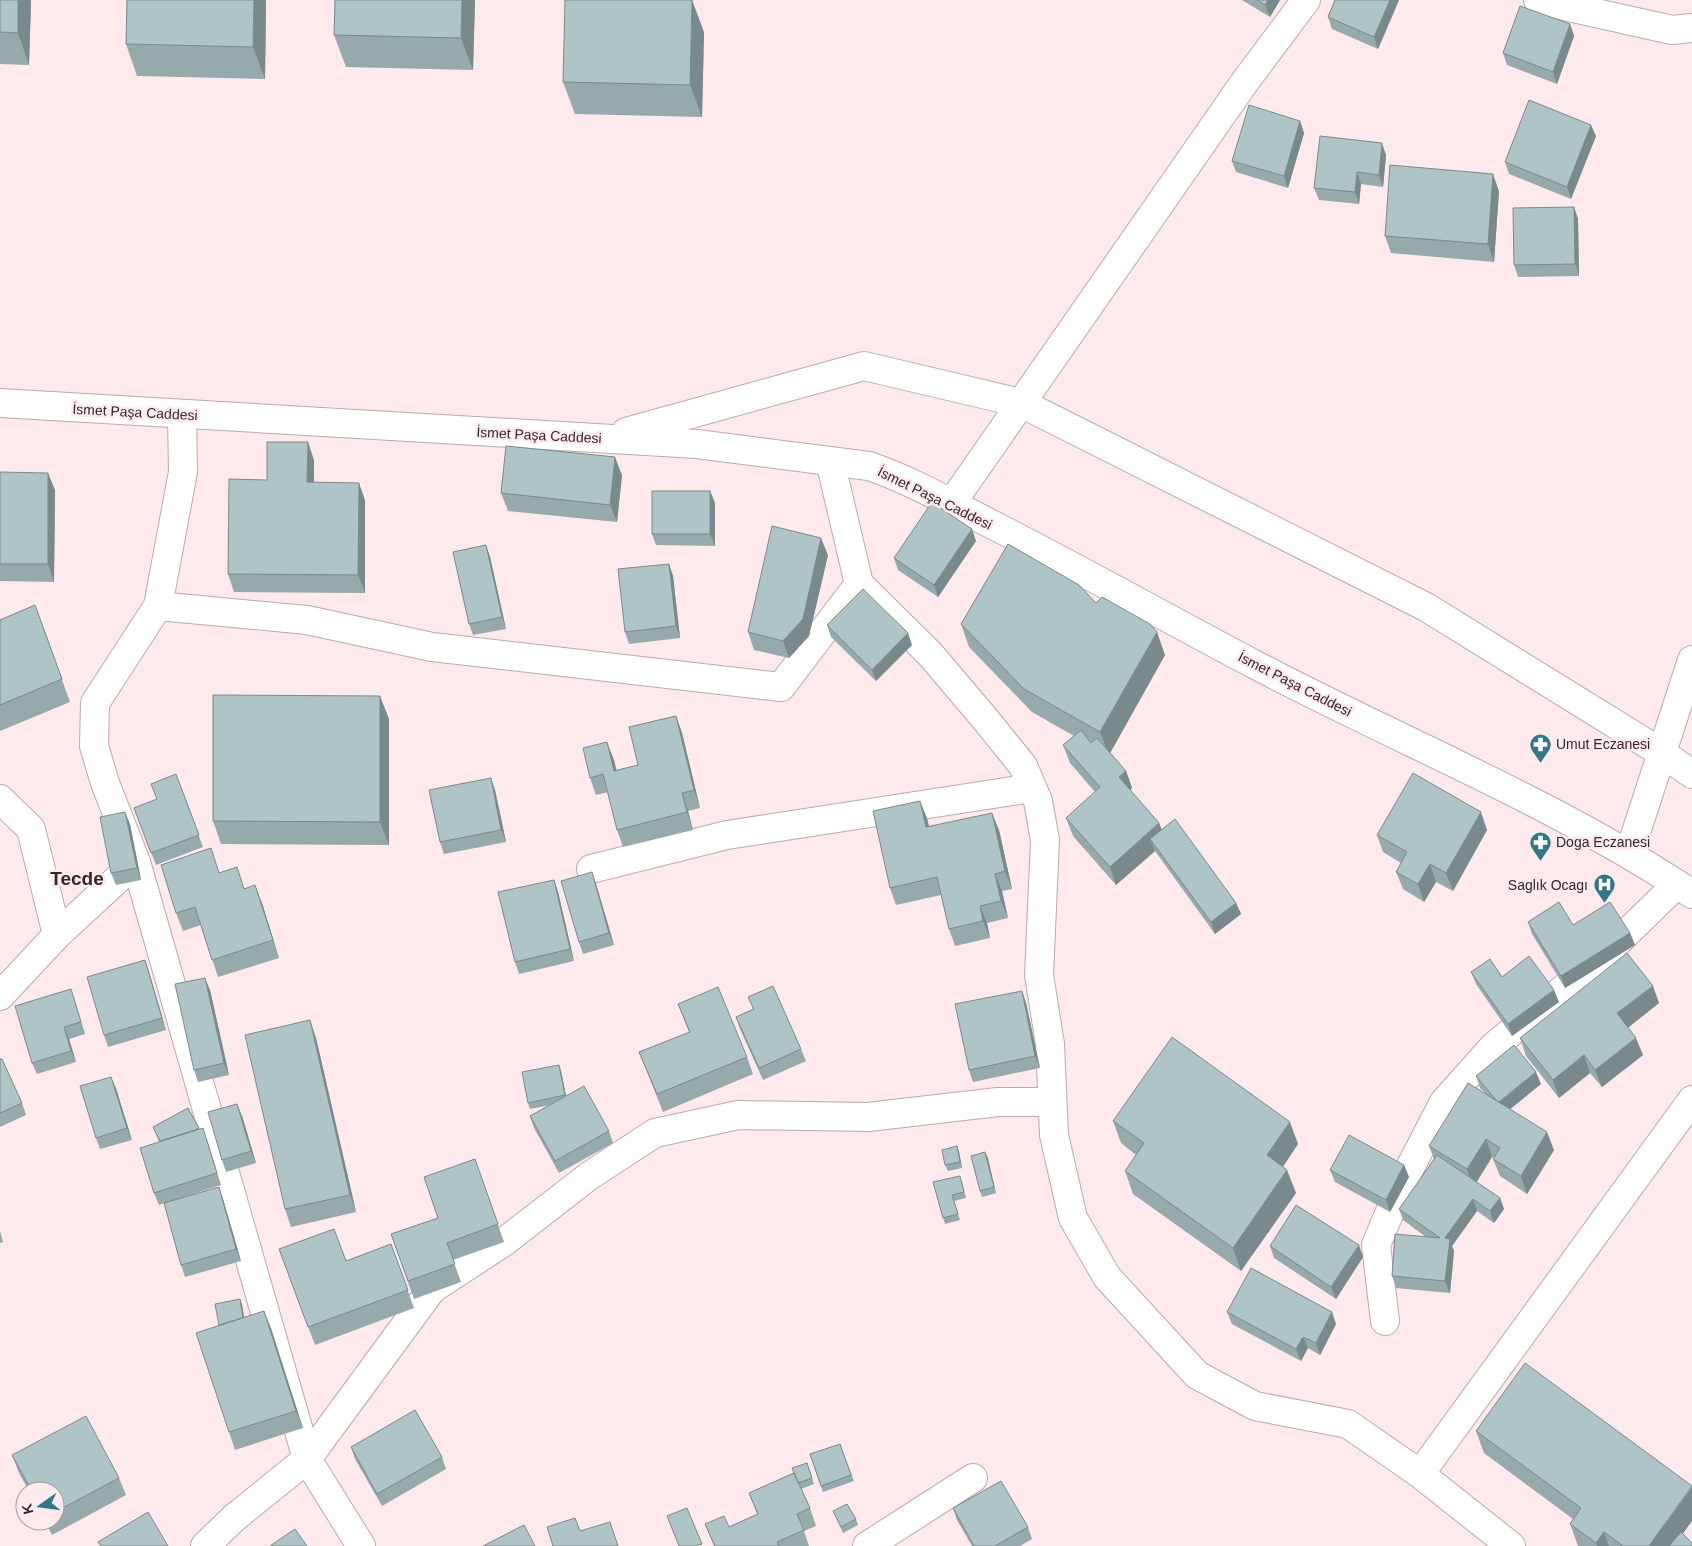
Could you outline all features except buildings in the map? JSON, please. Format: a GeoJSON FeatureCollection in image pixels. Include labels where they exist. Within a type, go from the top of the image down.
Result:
{"type":"FeatureCollection","features":[{"type":"Feature","properties":{"kind":"street"},"geometry":{"type":"LineString","coordinates":[[951,504],[1244,83],[1306,0]]}},
{"type":"Feature","properties":{"kind":"street"},"geometry":{"type":"LineString","coordinates":[[1538,0],[1672,30],[1692,28]]}},
{"type":"Feature","properties":{"kind":"street"},"geometry":{"type":"LineString","coordinates":[[602,439],[864,366],[1021,404],[1426,606],[1662,753],[1692,774]]}},
{"type":"Feature","properties":{"kind":"street","name":"İsmet Paşa Caddesi"},"geometry":{"type":"LineString","coordinates":[[0,403],[697,444],[869,466],[892,474],[1082,570],[1252,664],[1437,754],[1629,854],[1684,889]]}},
{"type":"Feature","properties":{"kind":"street"},"geometry":{"type":"LineString","coordinates":[[182,415],[183,472],[158,606],[96,703],[94,746],[105,783],[136,862],[308,1458],[361,1546]]}},
{"type":"Feature","properties":{"kind":"street"},"geometry":{"type":"LineString","coordinates":[[830,461],[859,584],[930,654],[980,712],[1023,766],[1038,801],[1045,840],[1039,975],[1050,1044],[1054,1135],[1073,1218],[1107,1277],[1197,1375],[1254,1406],[1348,1424],[1420,1474],[1511,1546]]}},
{"type":"Feature","properties":{"kind":"street"},"geometry":{"type":"LineString","coordinates":[[158,606],[307,620],[432,647],[781,687],[859,584]]}},
{"type":"Feature","properties":{"kind":"street"},"geometry":{"type":"LineString","coordinates":[[1629,854],[1692,660]]}},
{"type":"Feature","properties":{"kind":"street"},"geometry":{"type":"LineString","coordinates":[[591,869],[727,835],[1032,788]]}},
{"type":"Feature","properties":{"kind":"street"},"geometry":{"type":"LineString","coordinates":[[0,799],[30,829],[57,935]]}},
{"type":"Feature","properties":{"kind":"street"},"geometry":{"type":"LineString","coordinates":[[0,996],[57,935],[136,862]]}},
{"type":"Feature","properties":{"kind":"street"},"geometry":{"type":"LineString","coordinates":[[1385,1321],[1376,1244],[1401,1185],[1444,1102],[1494,1046],[1684,889]]}},
{"type":"Feature","properties":{"kind":"street"},"geometry":{"type":"LineString","coordinates":[[1420,1474],[1692,1100]]}},
{"type":"Feature","properties":{"kind":"street"},"geometry":{"type":"LineString","coordinates":[[205,1546],[234,1518],[308,1458],[432,1288],[504,1242],[589,1176],[655,1133],[738,1115],[868,1117],[998,1102],[1052,1102]]}},
{"type":"Feature","properties":{"kind":"street"},"geometry":{"type":"LineString","coordinates":[[867,1546],[973,1478]]}},
{"type":"Feature","properties":{"kind":"place","name":"Umut Eczanesi"},"geometry":{"type":"Point","coordinates":[1540,763]}},
{"type":"Feature","properties":{"kind":"place","name":"Doga Eczanesi"},"geometry":{"type":"Point","coordinates":[1540,861]}},
{"type":"Feature","properties":{"kind":"place","name":"Saglık Ocagı"},"geometry":{"type":"Point","coordinates":[1604,904]}},
{"type":"Feature","properties":{"kind":"district","name":"Tecde"},"geometry":{"type":"Point","coordinates":[77,878]}}]}
